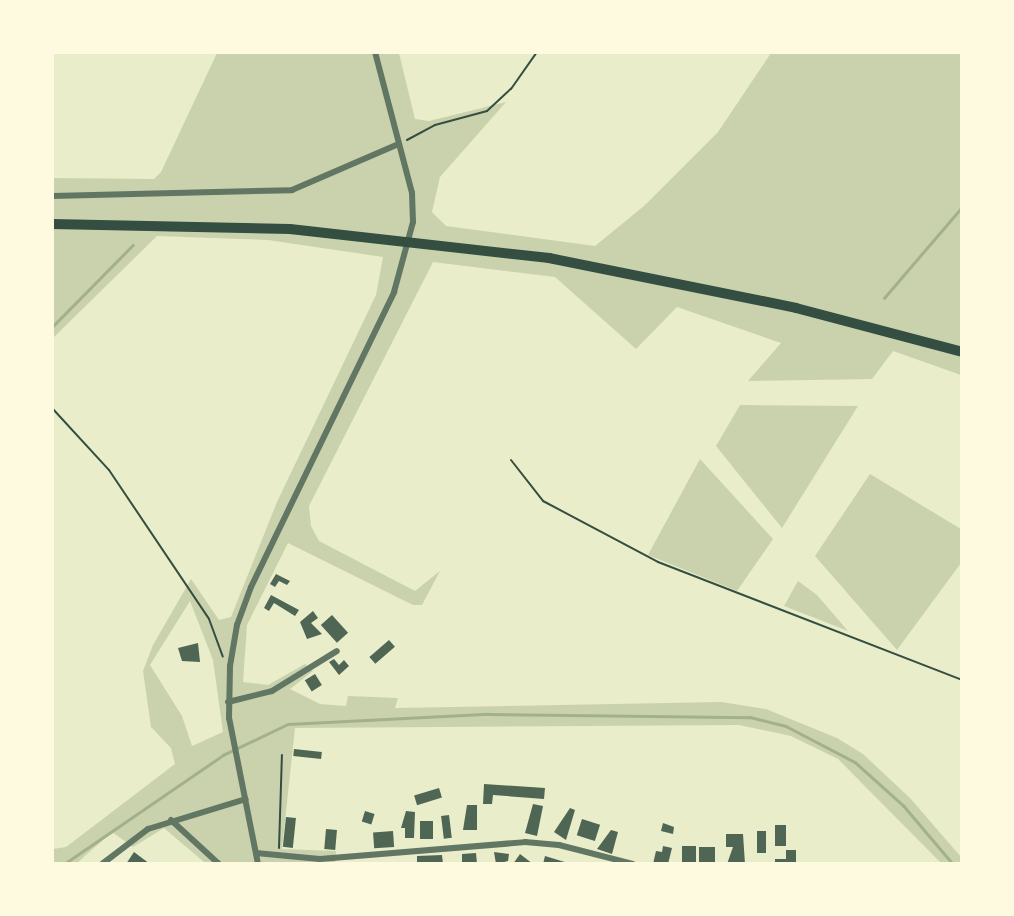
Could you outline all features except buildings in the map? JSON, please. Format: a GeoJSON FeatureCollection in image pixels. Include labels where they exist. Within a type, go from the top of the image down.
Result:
{"type":"FeatureCollection","features":[{"type":"Feature","properties":{"kind":"main road"},"geometry":{"type":"LineString","coordinates":[[52,224],[228,226],[410,242],[617,270],[796,308],[961,352]]}},
{"type":"Feature","properties":{"kind":"street"},"geometry":{"type":"LineString","coordinates":[[258,863],[233,741],[228,702],[230,666],[244,606],[270,547],[385,313],[410,242],[413,203],[375,52]]}},
{"type":"Feature","properties":{"kind":"street"},"geometry":{"type":"LineString","coordinates":[[52,195],[292,190],[399,144]]}},
{"type":"Feature","properties":{"kind":"street"},"geometry":{"type":"LineString","coordinates":[[228,702],[272,691],[338,652]]}},
{"type":"Feature","properties":{"kind":"street"},"geometry":{"type":"LineString","coordinates":[[102,863],[135,836],[171,820],[246,799]]}},
{"type":"Feature","properties":{"kind":"street"},"geometry":{"type":"LineString","coordinates":[[171,820],[219,863]]}},
{"type":"Feature","properties":{"kind":"street"},"geometry":{"type":"LineString","coordinates":[[257,853],[321,861],[524,842],[559,845],[633,863]]}},
{"type":"Feature","properties":{"kind":"path"},"geometry":{"type":"LineString","coordinates":[[399,144],[435,125],[487,111],[511,89],[537,52]]}},
{"type":"Feature","properties":{"kind":"path"},"geometry":{"type":"LineString","coordinates":[[52,408],[89,443],[109,470],[209,619],[230,666]]}},
{"type":"Feature","properties":{"kind":"path"},"geometry":{"type":"LineString","coordinates":[[511,460],[542,501],[658,562],[961,680]]}},
{"type":"Feature","properties":{"kind":"path"},"geometry":{"type":"LineString","coordinates":[[281,855],[282,755]]}},
{"type":"Feature","properties":{"kind":"green space"},"geometry":{"type":"Polygon","coordinates":[[[217,53],[399,53],[415,119],[429,121],[506,102],[440,177],[432,212],[446,226],[595,246],[644,206],[718,132],[771,53],[961,53],[961,375],[893,351],[872,379],[748,381],[781,343],[677,307],[636,349],[555,277],[433,262],[309,506],[311,526],[319,541],[415,591],[440,571],[422,605],[413,605],[288,543],[247,625],[243,682],[268,685],[305,664],[313,671],[290,689],[320,704],[346,706],[348,696],[398,698],[395,708],[721,702],[766,709],[837,738],[863,754],[910,798],[961,857],[961,863],[941,863],[838,759],[791,736],[739,725],[295,728],[282,849],[336,851],[335,863],[205,863],[164,828],[133,847],[112,832],[77,863],[53,863],[53,849],[66,847],[175,764],[171,748],[151,727],[143,671],[153,645],[191,579],[219,620],[231,617],[277,502],[376,295],[383,257],[268,240],[157,236],[53,338],[53,178],[154,179],[161,172],[217,53]],[[190,601],[150,665],[182,716],[192,746],[223,732],[213,660],[190,601]]]}},
{"type":"Feature","properties":{"kind":"green space"},"geometry":{"type":"Polygon","coordinates":[[[740,405],[858,406],[782,528],[716,446],[740,405]]]}},
{"type":"Feature","properties":{"kind":"green space"},"geometry":{"type":"Polygon","coordinates":[[[700,459],[773,539],[737,591],[648,555],[700,459]]]}},
{"type":"Feature","properties":{"kind":"green space"},"geometry":{"type":"Polygon","coordinates":[[[870,474],[961,529],[961,563],[897,650],[815,556],[870,474]]]}},
{"type":"Feature","properties":{"kind":"green space"},"geometry":{"type":"Polygon","coordinates":[[[798,581],[817,595],[848,631],[784,606],[798,581]]]}},
{"type":"Feature","properties":{"kind":"waterway"},"geometry":{"type":"LineString","coordinates":[[884,298],[962,207]]}},
{"type":"Feature","properties":{"kind":"waterway"},"geometry":{"type":"LineString","coordinates":[[52,327],[133,245]]}},
{"type":"Feature","properties":{"kind":"waterway"},"geometry":{"type":"LineString","coordinates":[[64,864],[223,755],[288,724],[488,714],[750,717],[786,726],[855,762],[904,806],[953,864]]}}]}
